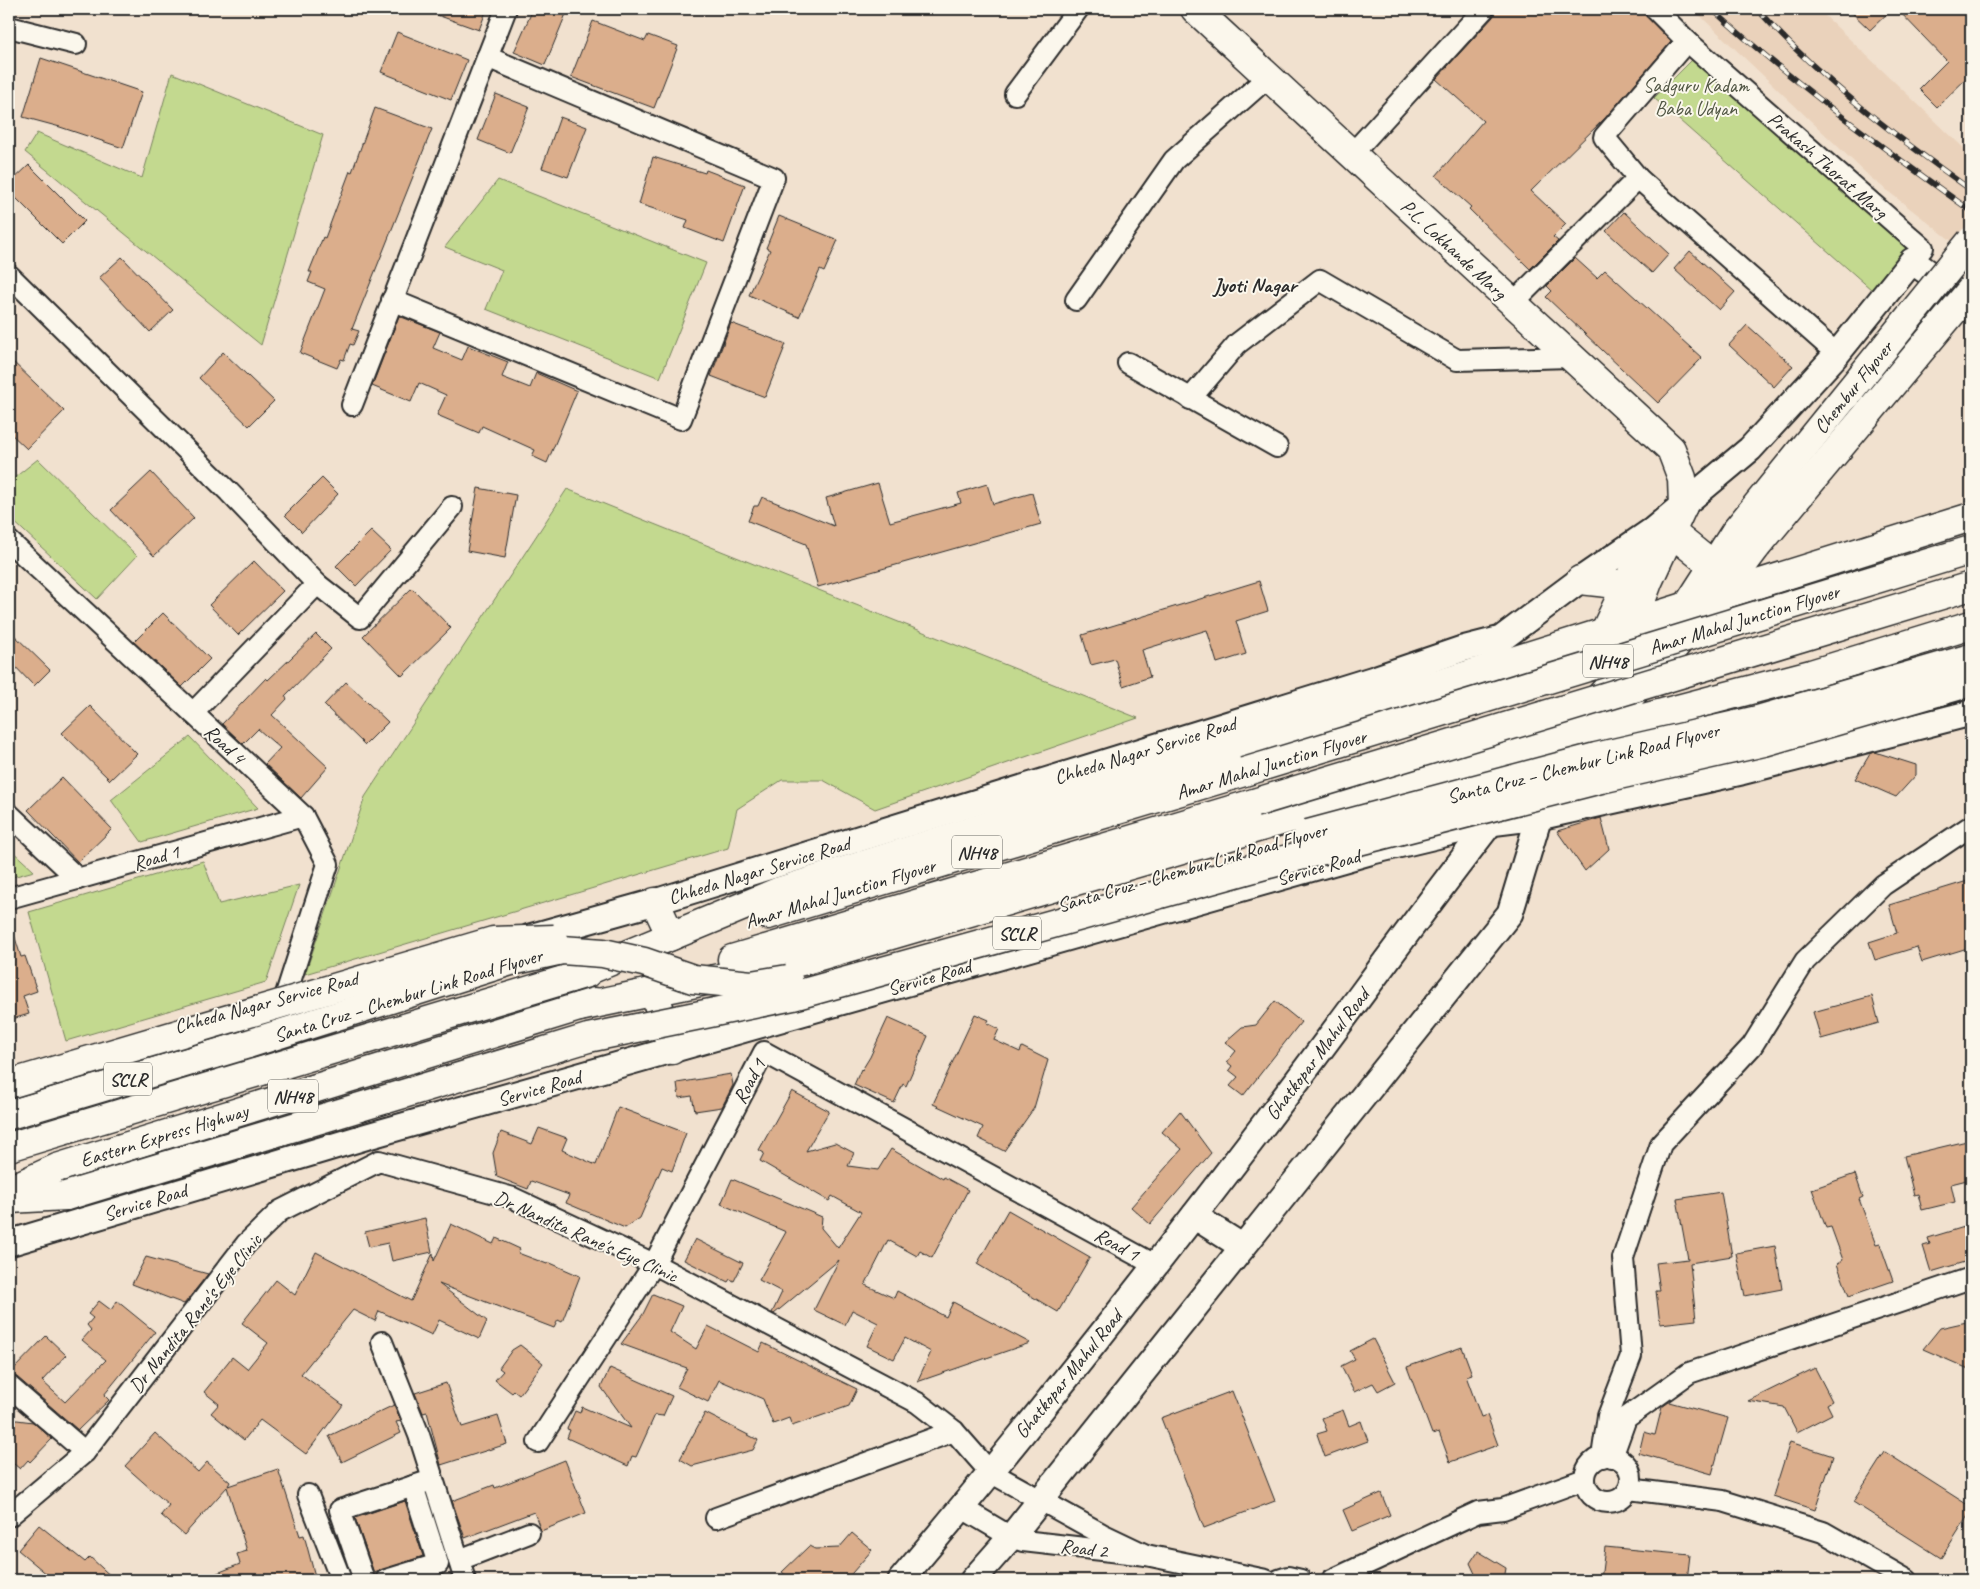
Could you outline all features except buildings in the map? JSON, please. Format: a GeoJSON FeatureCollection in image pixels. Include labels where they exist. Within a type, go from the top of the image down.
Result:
{"type":"FeatureCollection","features":[{"type":"Feature","properties":{"kind":"main road","name":"P.L. Lokhande Marg"},"geometry":{"type":"LineString","coordinates":[[1199,10],[1268,77],[1671,449],[1682,478],[1683,506]]}},
{"type":"Feature","properties":{"kind":"main road","name":"Chembur Flyover"},"geometry":{"type":"LineString","coordinates":[[1746,539],[1971,241]]}},
{"type":"Feature","properties":{"kind":"main road","name":"Chembur Flyover"},"geometry":{"type":"LineString","coordinates":[[1746,539],[1971,290]]}},
{"type":"Feature","properties":{"kind":"main road"},"geometry":{"type":"LineString","coordinates":[[1604,633],[1626,585],[1662,531],[1683,506]]}},
{"type":"Feature","properties":{"kind":"main road"},"geometry":{"type":"LineString","coordinates":[[570,978],[780,891],[1971,517]]}},
{"type":"Feature","properties":{"kind":"main road"},"geometry":{"type":"LineString","coordinates":[[1662,531],[1713,566]]}},
{"type":"Feature","properties":{"kind":"main road"},"geometry":{"type":"LineString","coordinates":[[1632,625],[1662,531]]}},
{"type":"Feature","properties":{"kind":"main road","name":"Ghatkopar Mahul Road"},"geometry":{"type":"LineString","coordinates":[[1546,748],[1688,605],[1713,566],[1746,539]]}},
{"type":"Feature","properties":{"kind":"main road"},"geometry":{"type":"LineString","coordinates":[[1601,729],[1720,597],[1746,539]]}},
{"type":"Feature","properties":{"kind":"main road","name":"Amar Mahal Junction Flyover"},"geometry":{"type":"LineString","coordinates":[[570,978],[710,932],[1244,772],[1971,550]]}},
{"type":"Feature","properties":{"kind":"main road"},"geometry":{"type":"LineString","coordinates":[[1580,580],[1626,585]]}},
{"type":"Feature","properties":{"kind":"main road","name":"Amar Mahal Junction Flyover"},"geometry":{"type":"LineString","coordinates":[[579,1007],[1971,586]]}},
{"type":"Feature","properties":{"kind":"main road"},"geometry":{"type":"LineString","coordinates":[[579,1007],[802,961],[1494,759],[1546,748],[1601,729],[1811,674],[1971,625]]}},
{"type":"Feature","properties":{"kind":"main road","name":"Santa Cruz – Chembur Link Road Flyover"},"geometry":{"type":"LineString","coordinates":[[9,1115],[248,1044],[511,961],[562,950],[603,953],[644,962],[693,978],[751,985],[806,976],[1263,846],[1596,757],[1758,720],[1971,658]]}},
{"type":"Feature","properties":{"kind":"main road","name":"Santa Cruz – Chembur Link Road Flyover"},"geometry":{"type":"LineString","coordinates":[[9,1199],[66,1196],[588,1038],[793,996],[1261,866],[1601,779],[1764,742],[1971,682]]}},
{"type":"Feature","properties":{"kind":"main road"},"geometry":{"type":"LineString","coordinates":[[655,902],[671,936]]}},
{"type":"Feature","properties":{"kind":"main road"},"geometry":{"type":"LineString","coordinates":[[9,1084],[493,941],[557,939],[603,953]]}},
{"type":"Feature","properties":{"kind":"main road","name":"Eastern Express Highway"},"geometry":{"type":"LineString","coordinates":[[9,1147],[570,978]]}},
{"type":"Feature","properties":{"kind":"main road"},"geometry":{"type":"LineString","coordinates":[[654,992],[672,1050]]}},
{"type":"Feature","properties":{"kind":"main road","name":"Eastern Express Highway"},"geometry":{"type":"LineString","coordinates":[[9,1190],[57,1168],[579,1007]]}},
{"type":"Feature","properties":{"kind":"street"},"geometry":{"type":"LineString","coordinates":[[352,405],[506,9]]}},
{"type":"Feature","properties":{"kind":"street"},"geometry":{"type":"LineString","coordinates":[[1015,94],[1078,9]]}},
{"type":"Feature","properties":{"kind":"street"},"geometry":{"type":"LineString","coordinates":[[1352,154],[1484,9]]}},
{"type":"Feature","properties":{"kind":"street","name":"Prakash Thorat Marg"},"geometry":{"type":"LineString","coordinates":[[1655,9],[1687,40],[1923,248],[1837,354],[1750,449],[1683,506]]}},
{"type":"Feature","properties":{"kind":"street"},"geometry":{"type":"LineString","coordinates":[[9,27],[76,44]]}},
{"type":"Feature","properties":{"kind":"street"},"geometry":{"type":"LineString","coordinates":[[1687,40],[1604,138],[1638,178],[1837,354]]}},
{"type":"Feature","properties":{"kind":"street"},"geometry":{"type":"LineString","coordinates":[[392,300],[681,419],[774,178],[487,57]]}},
{"type":"Feature","properties":{"kind":"street"},"geometry":{"type":"LineString","coordinates":[[1076,300],[1174,160],[1268,77]]}},
{"type":"Feature","properties":{"kind":"street"},"geometry":{"type":"LineString","coordinates":[[1513,303],[1638,178]]}},
{"type":"Feature","properties":{"kind":"street"},"geometry":{"type":"LineString","coordinates":[[1912,261],[1971,304]]}},
{"type":"Feature","properties":{"kind":"street"},"geometry":{"type":"LineString","coordinates":[[9,275],[229,492],[317,584],[360,618],[452,507]]}},
{"type":"Feature","properties":{"kind":"street"},"geometry":{"type":"LineString","coordinates":[[1190,400],[1237,344],[1320,280],[1457,360],[1571,357]]}},
{"type":"Feature","properties":{"kind":"street"},"geometry":{"type":"LineString","coordinates":[[1128,363],[1190,400],[1277,447]]}},
{"type":"Feature","properties":{"kind":"street"},"geometry":{"type":"LineString","coordinates":[[1490,823],[1501,639],[1580,580],[1662,531]]}},
{"type":"Feature","properties":{"kind":"street","name":"Road 4"},"geometry":{"type":"LineString","coordinates":[[9,541],[303,816],[328,864],[286,994]]}},
{"type":"Feature","properties":{"kind":"street"},"geometry":{"type":"LineString","coordinates":[[193,713],[317,584]]}},
{"type":"Feature","properties":{"kind":"street","name":"Chheda Nagar Service Road"},"geometry":{"type":"LineString","coordinates":[[9,1075],[311,985],[459,956],[655,902],[1374,680],[1462,649],[1501,639]]}},
{"type":"Feature","properties":{"kind":"street"},"geometry":{"type":"LineString","coordinates":[[973,1580],[1041,1500],[1510,913],[1539,818],[1546,748],[1542,653]]}},
{"type":"Feature","properties":{"kind":"street","name":"Service Road"},"geometry":{"type":"LineString","coordinates":[[9,1243],[368,1136],[1373,851],[1490,823],[1539,818],[1741,772],[1971,713]]}},
{"type":"Feature","properties":{"kind":"street"},"geometry":{"type":"LineString","coordinates":[[1539,818],[1601,729]]}},
{"type":"Feature","properties":{"kind":"street","name":"Ghatkopar Mahul Road"},"geometry":{"type":"LineString","coordinates":[[901,1580],[962,1508],[1194,1216],[1546,748]]}},
{"type":"Feature","properties":{"kind":"street"},"geometry":{"type":"LineString","coordinates":[[9,814],[78,878]]}},
{"type":"Feature","properties":{"kind":"street","name":"Road 1"},"geometry":{"type":"LineString","coordinates":[[9,898],[303,816]]}},
{"type":"Feature","properties":{"kind":"street"},"geometry":{"type":"LineString","coordinates":[[1607,1457],[1608,1416],[1630,1356],[1623,1258],[1661,1144],[1752,1046],[1805,961],[1883,885],[1971,826]]}},
{"type":"Feature","properties":{"kind":"street","name":"Road 1"},"geometry":{"type":"LineString","coordinates":[[538,1442],[654,1264],[764,1052],[1156,1265]]}},
{"type":"Feature","properties":{"kind":"street"},"geometry":{"type":"LineString","coordinates":[[368,1136],[379,1161]]}},
{"type":"Feature","properties":{"kind":"street","name":"Dr Nandita Rane's Eye Clinic"},"geometry":{"type":"LineString","coordinates":[[9,1516],[85,1452],[246,1244],[280,1211],[379,1161],[513,1198],[654,1264],[918,1402],[954,1431],[990,1472],[1146,1556]]}},
{"type":"Feature","properties":{"kind":"street"},"geometry":{"type":"LineString","coordinates":[[1194,1216],[1243,1247]]}},
{"type":"Feature","properties":{"kind":"street"},"geometry":{"type":"LineString","coordinates":[[1607,1457],[1623,1461],[1628,1467],[1631,1481],[1629,1489],[1618,1500],[1603,1501],[1590,1493],[1585,1479],[1590,1465],[1607,1457],[1626,1418],[1689,1373],[1971,1278]]}},
{"type":"Feature","properties":{"kind":"street"},"geometry":{"type":"LineString","coordinates":[[382,1342],[419,1435],[423,1483],[438,1564],[386,1580]]}},
{"type":"Feature","properties":{"kind":"street"},"geometry":{"type":"LineString","coordinates":[[9,1386],[85,1452]]}},
{"type":"Feature","properties":{"kind":"street"},"geometry":{"type":"LineString","coordinates":[[716,1518],[954,1431]]}},
{"type":"Feature","properties":{"kind":"street"},"geometry":{"type":"LineString","coordinates":[[1332,1580],[1478,1512],[1503,1509],[1585,1479]]}},
{"type":"Feature","properties":{"kind":"street"},"geometry":{"type":"LineString","coordinates":[[423,1483],[459,1560],[465,1580]]}},
{"type":"Feature","properties":{"kind":"street"},"geometry":{"type":"LineString","coordinates":[[364,1580],[340,1510],[423,1483]]}},
{"type":"Feature","properties":{"kind":"street"},"geometry":{"type":"LineString","coordinates":[[1629,1489],[1723,1501],[1823,1532],[1907,1580]]}},
{"type":"Feature","properties":{"kind":"street"},"geometry":{"type":"LineString","coordinates":[[308,1495],[341,1580]]}},
{"type":"Feature","properties":{"kind":"street","name":"Road 2"},"geometry":{"type":"LineString","coordinates":[[962,1508],[1011,1537],[1023,1541],[1146,1556],[1266,1580]]}},
{"type":"Feature","properties":{"kind":"street"},"geometry":{"type":"LineString","coordinates":[[459,1560],[529,1533]]}},
{"type":"Feature","properties":{"kind":"street"},"geometry":{"type":"LineString","coordinates":[[1279,1580],[1288,1577],[1301,1580]]}},
{"type":"Feature","properties":{"kind":"shaded area"},"geometry":{"type":"Polygon","coordinates":[[[1693,9],[1818,9],[1971,155],[1971,256],[1871,178],[1693,9]]]}},
{"type":"Feature","properties":{"kind":"green space","name":"Sadguru Kadam Baba Udyan"},"geometry":{"type":"Polygon","coordinates":[[[1695,57],[1907,248],[1872,290],[1654,98],[1695,57]]]}},
{"type":"Feature","properties":{"kind":"green space"},"geometry":{"type":"Polygon","coordinates":[[[172,73],[323,135],[261,345],[25,152],[37,133],[142,178],[172,73]]]}},
{"type":"Feature","properties":{"kind":"green space"},"geometry":{"type":"Polygon","coordinates":[[[498,180],[706,263],[660,378],[486,309],[502,270],[445,247],[498,180]]]}},
{"type":"Feature","properties":{"kind":"green space"},"geometry":{"type":"Polygon","coordinates":[[[38,459],[137,556],[97,599],[9,517],[9,482],[38,459]]]}},
{"type":"Feature","properties":{"kind":"green space"},"geometry":{"type":"Polygon","coordinates":[[[567,489],[1138,718],[875,809],[823,780],[782,780],[737,809],[728,848],[305,974],[365,797],[567,489]]]}},
{"type":"Feature","properties":{"kind":"green space"},"geometry":{"type":"Polygon","coordinates":[[[190,737],[258,808],[142,842],[111,800],[190,737]]]}},
{"type":"Feature","properties":{"kind":"green space"},"geometry":{"type":"Polygon","coordinates":[[[9,848],[34,871],[9,878],[9,848]]]}},
{"type":"Feature","properties":{"kind":"green space"},"geometry":{"type":"Polygon","coordinates":[[[203,861],[219,904],[299,885],[266,982],[66,1041],[29,912],[203,861]]]}},
{"type":"Feature","properties":{"kind":"railway"},"geometry":{"type":"LineString","coordinates":[[1712,9],[1806,89],[1971,211]]}},
{"type":"Feature","properties":{"kind":"railway"},"geometry":{"type":"LineString","coordinates":[[1757,9],[1806,59],[1859,105],[1914,149],[1971,190]]}},
{"type":"Feature","properties":{"kind":"district","name":"Jyoti Nagar"},"geometry":{"type":"Point","coordinates":[1255,285]}}]}
